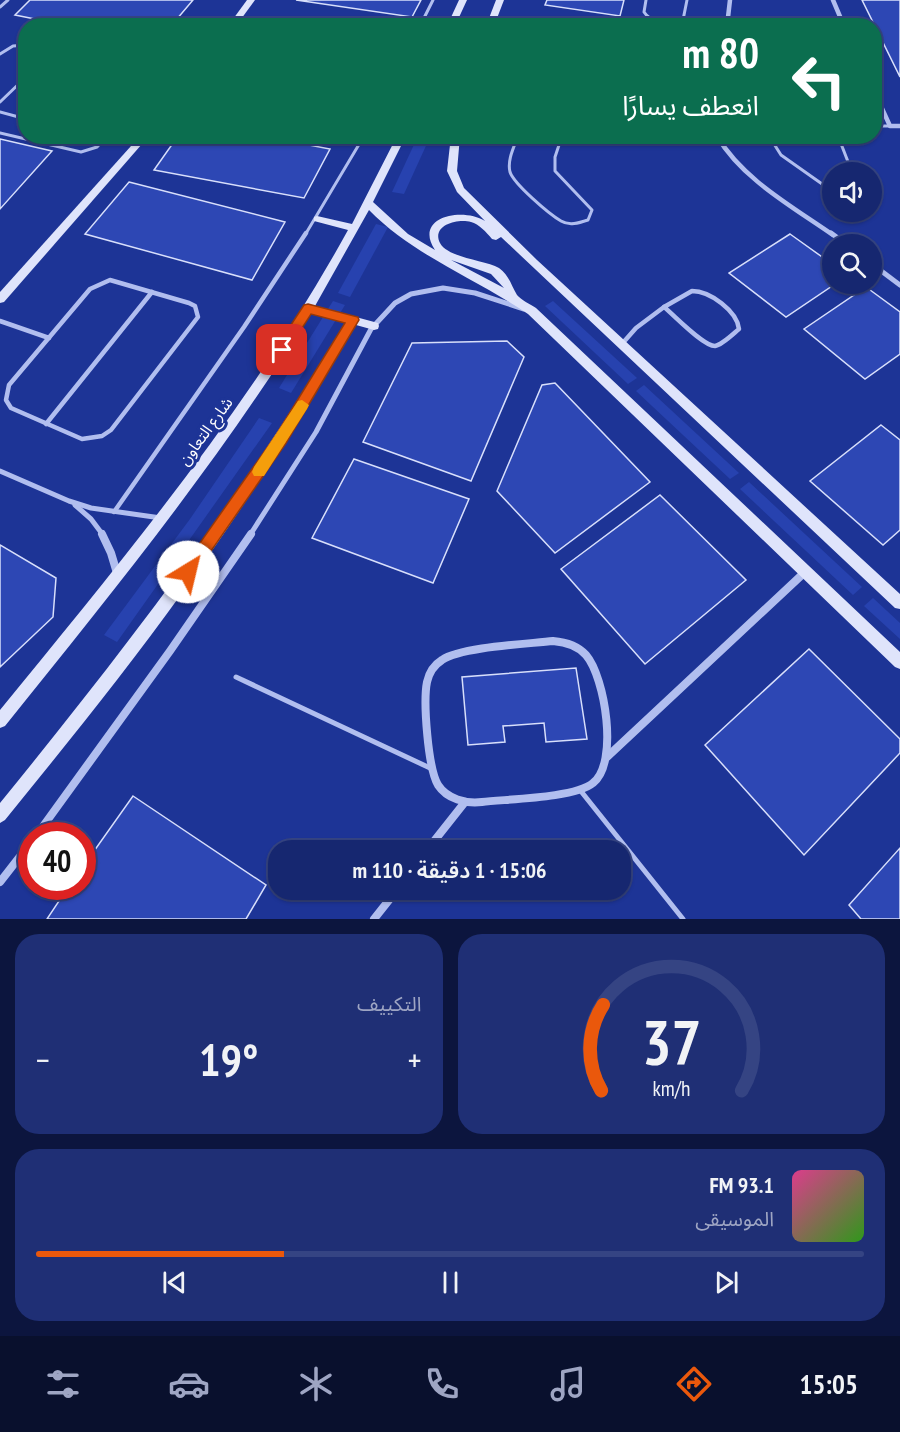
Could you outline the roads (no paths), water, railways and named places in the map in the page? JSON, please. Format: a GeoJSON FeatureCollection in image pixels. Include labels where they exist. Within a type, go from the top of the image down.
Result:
{"type":"FeatureCollection","features":[{"type":"Feature","properties":{"kind":"main road"},"geometry":{"type":"LineString","coordinates":[[238,18],[251,0]]}},
{"type":"Feature","properties":{"kind":"main road"},"geometry":{"type":"LineString","coordinates":[[455,18],[463,0]]}},
{"type":"Feature","properties":{"kind":"main road"},"geometry":{"type":"LineString","coordinates":[[493,18],[500,0]]}},
{"type":"Feature","properties":{"kind":"main road"},"geometry":{"type":"LineString","coordinates":[[3,293],[138,144]]}},
{"type":"Feature","properties":{"kind":"main road","name":"شارع التعاون"},"geometry":{"type":"LineString","coordinates":[[0,721],[161,518],[236,417],[308,308],[355,228],[398,144]]}},
{"type":"Feature","properties":{"kind":"main road"},"geometry":{"type":"LineString","coordinates":[[455,144],[452,171],[456,184],[533,263],[900,603]]}},
{"type":"Feature","properties":{"kind":"main road"},"geometry":{"type":"LineString","coordinates":[[368,203],[388,225],[419,248],[513,297],[532,311],[900,662]]}},
{"type":"Feature","properties":{"kind":"main road"},"geometry":{"type":"LineString","coordinates":[[513,297],[504,279],[495,272],[474,261],[452,257],[438,248],[434,242],[436,228],[448,219],[456,217],[472,219],[533,263]]}},
{"type":"Feature","properties":{"kind":"main road"},"geometry":{"type":"LineString","coordinates":[[317,219],[355,228]]}},
{"type":"Feature","properties":{"kind":"main road"},"geometry":{"type":"LineString","coordinates":[[308,308],[374,326]]}},
{"type":"Feature","properties":{"kind":"main road"},"geometry":{"type":"LineString","coordinates":[[0,815],[150,626],[281,439],[353,320]]}},
{"type":"Feature","properties":{"kind":"street"},"geometry":{"type":"LineString","coordinates":[[728,18],[730,0]]}},
{"type":"Feature","properties":{"kind":"street"},"geometry":{"type":"LineString","coordinates":[[833,0],[841,18]]}},
{"type":"Feature","properties":{"kind":"street"},"geometry":{"type":"LineString","coordinates":[[882,109],[890,126],[900,126]]}},
{"type":"Feature","properties":{"kind":"street"},"geometry":{"type":"LineString","coordinates":[[720,144],[723,150],[740,167],[832,234]]}},
{"type":"Feature","properties":{"kind":"street"},"geometry":{"type":"LineString","coordinates":[[882,272],[900,285]]}},
{"type":"Feature","properties":{"kind":"street"},"geometry":{"type":"LineString","coordinates":[[46,822],[118,725],[248,539],[301,457],[379,317],[395,303],[416,292],[439,288],[474,291],[532,311]]}},
{"type":"Feature","properties":{"kind":"street"},"geometry":{"type":"LineString","coordinates":[[0,471],[69,501],[114,512],[161,518]]}},
{"type":"Feature","properties":{"kind":"street"},"geometry":{"type":"LineString","coordinates":[[69,501],[92,520],[101,531],[108,544],[117,574]]}},
{"type":"Feature","properties":{"kind":"street"},"geometry":{"type":"LineString","coordinates":[[607,758],[805,572]]}},
{"type":"Feature","properties":{"kind":"street"},"geometry":{"type":"LineString","coordinates":[[553,641],[566,642],[587,656],[594,667],[608,746],[607,758],[598,778],[580,790],[465,802],[442,791],[430,768],[427,683],[430,672],[437,662],[458,653],[553,641]]}},
{"type":"Feature","properties":{"kind":"street"},"geometry":{"type":"LineString","coordinates":[[435,840],[465,802]]}},
{"type":"Feature","properties":{"kind":"street"},"geometry":{"type":"LineString","coordinates":[[0,882],[18,859]]}},
{"type":"Feature","properties":{"kind":"street"},"geometry":{"type":"LineString","coordinates":[[374,919],[389,900]]}},
{"type":"Feature","properties":{"kind":"lane"},"geometry":{"type":"LineString","coordinates":[[0,7],[8,0]]}},
{"type":"Feature","properties":{"kind":"lane"},"geometry":{"type":"LineString","coordinates":[[424,18],[433,0]]}},
{"type":"Feature","properties":{"kind":"lane"},"geometry":{"type":"LineString","coordinates":[[646,0],[644,12],[649,18]]}},
{"type":"Feature","properties":{"kind":"lane"},"geometry":{"type":"LineString","coordinates":[[683,18],[687,0]]}},
{"type":"Feature","properties":{"kind":"lane"},"geometry":{"type":"LineString","coordinates":[[0,54],[9,47],[18,46]]}},
{"type":"Feature","properties":{"kind":"lane"},"geometry":{"type":"LineString","coordinates":[[0,102],[18,85]]}},
{"type":"Feature","properties":{"kind":"lane"},"geometry":{"type":"LineString","coordinates":[[0,112],[18,117]]}},
{"type":"Feature","properties":{"kind":"lane"},"geometry":{"type":"LineString","coordinates":[[882,126],[890,126]]}},
{"type":"Feature","properties":{"kind":"lane"},"geometry":{"type":"LineString","coordinates":[[0,133],[18,137]]}},
{"type":"Feature","properties":{"kind":"lane"},"geometry":{"type":"LineString","coordinates":[[47,144],[81,152],[100,144]]}},
{"type":"Feature","properties":{"kind":"lane"},"geometry":{"type":"LineString","coordinates":[[114,512],[239,337],[317,219],[359,144]]}},
{"type":"Feature","properties":{"kind":"lane"},"geometry":{"type":"LineString","coordinates":[[515,144],[508,162],[515,182],[556,219],[576,224],[588,220],[592,210],[586,201],[559,177],[555,169],[554,161],[559,144]]}},
{"type":"Feature","properties":{"kind":"lane"},"geometry":{"type":"LineString","coordinates":[[774,144],[781,156],[822,184]]}},
{"type":"Feature","properties":{"kind":"lane"},"geometry":{"type":"LineString","coordinates":[[841,144],[848,162]]}},
{"type":"Feature","properties":{"kind":"lane"},"geometry":{"type":"LineString","coordinates":[[102,281],[117,281],[152,292],[195,306],[198,316],[111,430],[102,436],[82,439],[7,405],[5,395],[9,385],[90,290],[102,281]]}},
{"type":"Feature","properties":{"kind":"lane"},"geometry":{"type":"LineString","coordinates":[[621,345],[636,327],[664,307],[692,291],[703,291],[735,317],[739,329],[718,345],[707,344],[664,307]]}},
{"type":"Feature","properties":{"kind":"lane"},"geometry":{"type":"LineString","coordinates":[[46,424],[152,292]]}},
{"type":"Feature","properties":{"kind":"lane"},"geometry":{"type":"LineString","coordinates":[[0,321],[49,338]]}},
{"type":"Feature","properties":{"kind":"lane"},"geometry":{"type":"LineString","coordinates":[[236,677],[430,768]]}},
{"type":"Feature","properties":{"kind":"lane"},"geometry":{"type":"LineString","coordinates":[[580,790],[683,919]]}}]}
